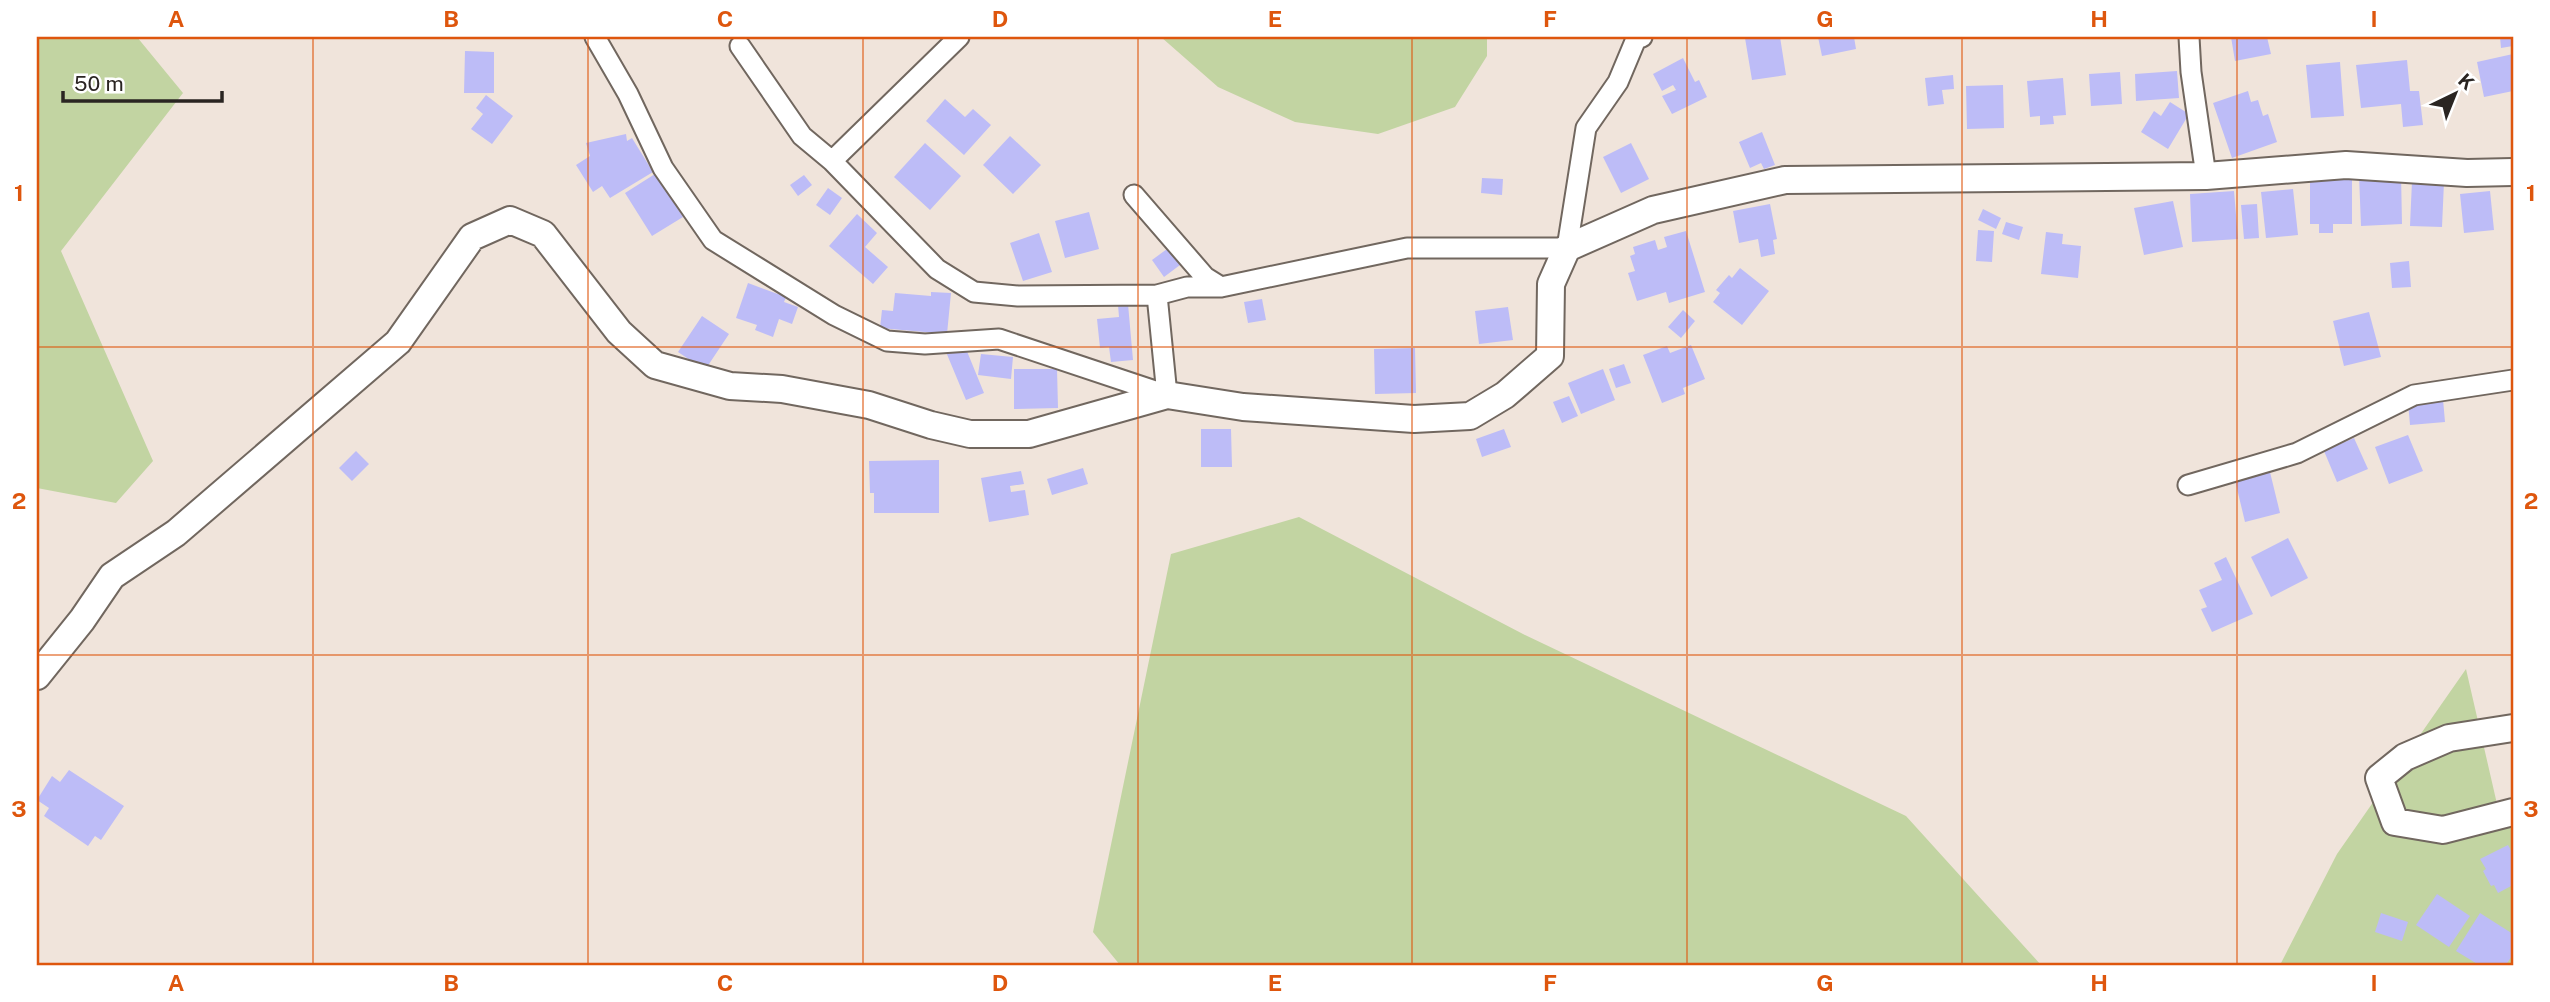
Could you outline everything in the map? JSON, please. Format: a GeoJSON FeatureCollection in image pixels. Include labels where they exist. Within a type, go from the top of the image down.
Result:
{"type":"FeatureCollection","features":[{"type":"Feature","properties":{"kind":"street"},"geometry":{"type":"LineString","coordinates":[[595,37],[628,94],[663,168],[713,240],[834,315],[887,341],[925,344],[999,339],[1167,395],[1244,407],[1401,419],[1470,416],[1505,395],[1550,356],[1551,284],[1567,248],[1586,128],[1618,82],[1638,37]]}},
{"type":"Feature","properties":{"kind":"street"},"geometry":{"type":"LineString","coordinates":[[832,161],[959,37]]}},
{"type":"Feature","properties":{"kind":"street"},"geometry":{"type":"LineString","coordinates":[[2189,37],[2191,72],[2206,176]]}},
{"type":"Feature","properties":{"kind":"street"},"geometry":{"type":"LineString","coordinates":[[740,46],[802,136],[832,161],[937,269],[974,292],[1018,296],[1157,295],[1187,287],[1221,287],[1407,248],[1567,248],[1653,210],[1785,180],[2206,176],[2346,165],[2468,173],[2513,172]]}},
{"type":"Feature","properties":{"kind":"street"},"geometry":{"type":"LineString","coordinates":[[1135,195],[1205,277],[1221,287]]}},
{"type":"Feature","properties":{"kind":"street"},"geometry":{"type":"LineString","coordinates":[[37,676],[82,620],[112,576],[176,533],[398,342],[472,237],[510,220],[543,234],[619,332],[655,365],[730,386],[782,389],[869,404],[932,425],[970,434],[1029,434],[1167,395]]}},
{"type":"Feature","properties":{"kind":"street"},"geometry":{"type":"LineString","coordinates":[[1157,295],[1167,395]]}},
{"type":"Feature","properties":{"kind":"street"},"geometry":{"type":"LineString","coordinates":[[2188,485],[2297,453],[2414,395],[2513,380]]}},
{"type":"Feature","properties":{"kind":"street"},"geometry":{"type":"LineString","coordinates":[[2513,728],[2449,738],[2406,757],[2379,778],[2395,822],[2443,830],[2513,812]]}},
{"type":"Feature","properties":{"kind":"green space"},"geometry":{"type":"Polygon","coordinates":[[[37,37],[137,37],[183,93],[61,251],[153,461],[116,503],[37,488],[37,37]]]}},
{"type":"Feature","properties":{"kind":"green space"},"geometry":{"type":"Polygon","coordinates":[[[1161,37],[1487,37],[1487,56],[1455,107],[1378,134],[1295,122],[1218,87],[1161,37]]]}},
{"type":"Feature","properties":{"kind":"green space"},"geometry":{"type":"Polygon","coordinates":[[[1299,517],[1523,634],[1906,816],[2041,965],[1120,965],[1093,932],[1171,554],[1299,517]]]}},
{"type":"Feature","properties":{"kind":"green space"},"geometry":{"type":"Polygon","coordinates":[[[2466,669],[2497,804],[2513,812],[2513,965],[2280,965],[2337,854],[2466,669]]]}},
{"type":"Feature","properties":{"kind":"building"},"geometry":{"type":"Polygon","coordinates":[[[1780,37],[1786,75],[1752,80],[1745,38],[1780,37]]]}},
{"type":"Feature","properties":{"kind":"building"},"geometry":{"type":"Polygon","coordinates":[[[1818,37],[1854,37],[1856,49],[1822,56],[1818,37]]]}},
{"type":"Feature","properties":{"kind":"building"},"geometry":{"type":"Polygon","coordinates":[[[2231,37],[2267,37],[2271,54],[2235,61],[2231,37]]]}},
{"type":"Feature","properties":{"kind":"building"},"geometry":{"type":"Polygon","coordinates":[[[2500,37],[2513,37],[2513,46],[2501,48],[2500,37]]]}},
{"type":"Feature","properties":{"kind":"building"},"geometry":{"type":"Polygon","coordinates":[[[465,51],[494,52],[494,93],[464,93],[465,51]]]}},
{"type":"Feature","properties":{"kind":"building"},"geometry":{"type":"Polygon","coordinates":[[[2513,54],[2513,91],[2484,97],[2477,62],[2513,54]]]}},
{"type":"Feature","properties":{"kind":"building"},"geometry":{"type":"Polygon","coordinates":[[[1683,58],[1695,82],[1699,80],[1707,97],[1672,114],[1662,96],[1676,90],[1673,85],[1662,91],[1653,74],[1683,58]]]}},
{"type":"Feature","properties":{"kind":"building"},"geometry":{"type":"Polygon","coordinates":[[[2407,60],[2410,91],[2419,91],[2423,125],[2403,127],[2401,104],[2361,108],[2356,65],[2407,60]]]}},
{"type":"Feature","properties":{"kind":"building"},"geometry":{"type":"Polygon","coordinates":[[[2340,62],[2344,116],[2311,118],[2306,65],[2340,62]]]}},
{"type":"Feature","properties":{"kind":"building"},"geometry":{"type":"Polygon","coordinates":[[[2177,71],[2179,98],[2136,101],[2135,74],[2177,71]]]}},
{"type":"Feature","properties":{"kind":"building"},"geometry":{"type":"Polygon","coordinates":[[[2120,72],[2122,104],[2091,106],[2089,74],[2120,72]]]}},
{"type":"Feature","properties":{"kind":"building"},"geometry":{"type":"Polygon","coordinates":[[[1953,75],[1954,89],[1942,90],[1944,104],[1928,106],[1925,78],[1953,75]]]}},
{"type":"Feature","properties":{"kind":"building"},"geometry":{"type":"Polygon","coordinates":[[[2063,78],[2066,115],[2053,116],[2054,124],[2040,125],[2040,116],[2030,117],[2027,81],[2063,78]]]}},
{"type":"Feature","properties":{"kind":"building"},"geometry":{"type":"Polygon","coordinates":[[[2003,85],[2004,128],[1967,129],[1966,86],[2003,85]]]}},
{"type":"Feature","properties":{"kind":"building"},"geometry":{"type":"Polygon","coordinates":[[[2248,91],[2251,102],[2258,100],[2263,116],[2268,114],[2277,142],[2232,158],[2213,103],[2248,91]]]}},
{"type":"Feature","properties":{"kind":"building"},"geometry":{"type":"Polygon","coordinates":[[[486,95],[513,116],[492,144],[471,129],[483,114],[476,108],[486,95]]]}},
{"type":"Feature","properties":{"kind":"building"},"geometry":{"type":"Polygon","coordinates":[[[945,99],[965,117],[973,109],[991,125],[964,155],[926,121],[945,99]]]}},
{"type":"Feature","properties":{"kind":"building"},"geometry":{"type":"Polygon","coordinates":[[[2170,102],[2189,114],[2168,149],[2141,132],[2154,111],[2161,116],[2170,102]]]}},
{"type":"Feature","properties":{"kind":"building"},"geometry":{"type":"Polygon","coordinates":[[[1762,132],[1775,165],[1764,169],[1761,163],[1750,168],[1739,142],[1762,132]]]}},
{"type":"Feature","properties":{"kind":"building"},"geometry":{"type":"Polygon","coordinates":[[[626,134],[627,141],[632,138],[653,172],[610,198],[602,186],[593,192],[576,165],[590,156],[586,143],[626,134]]]}},
{"type":"Feature","properties":{"kind":"building"},"geometry":{"type":"Polygon","coordinates":[[[1010,136],[1041,165],[1013,194],[983,165],[1010,136]]]}},
{"type":"Feature","properties":{"kind":"building"},"geometry":{"type":"Polygon","coordinates":[[[925,143],[961,176],[930,210],[894,177],[925,143]]]}},
{"type":"Feature","properties":{"kind":"building"},"geometry":{"type":"Polygon","coordinates":[[[1631,143],[1649,179],[1621,193],[1603,157],[1631,143]]]}},
{"type":"Feature","properties":{"kind":"building"},"geometry":{"type":"Polygon","coordinates":[[[655,174],[683,217],[652,236],[625,193],[655,174]]]}},
{"type":"Feature","properties":{"kind":"building"},"geometry":{"type":"Polygon","coordinates":[[[2401,174],[2402,224],[2361,226],[2359,175],[2401,174]]]}},
{"type":"Feature","properties":{"kind":"building"},"geometry":{"type":"Polygon","coordinates":[[[804,175],[812,185],[798,196],[790,185],[804,175]]]}},
{"type":"Feature","properties":{"kind":"building"},"geometry":{"type":"Polygon","coordinates":[[[1482,178],[1503,179],[1502,195],[1481,193],[1482,178]]]}},
{"type":"Feature","properties":{"kind":"building"},"geometry":{"type":"Polygon","coordinates":[[[2310,179],[2352,179],[2352,224],[2333,224],[2333,233],[2319,233],[2319,224],[2310,224],[2310,179]]]}},
{"type":"Feature","properties":{"kind":"building"},"geometry":{"type":"Polygon","coordinates":[[[2412,181],[2444,182],[2442,227],[2410,226],[2412,181]]]}},
{"type":"Feature","properties":{"kind":"building"},"geometry":{"type":"Polygon","coordinates":[[[828,188],[842,198],[830,215],[816,205],[828,188]]]}},
{"type":"Feature","properties":{"kind":"building"},"geometry":{"type":"Polygon","coordinates":[[[2293,189],[2298,235],[2266,238],[2261,192],[2293,189]]]}},
{"type":"Feature","properties":{"kind":"building"},"geometry":{"type":"Polygon","coordinates":[[[2234,191],[2238,239],[2192,242],[2190,194],[2234,191]]]}},
{"type":"Feature","properties":{"kind":"building"},"geometry":{"type":"Polygon","coordinates":[[[2490,191],[2494,230],[2464,233],[2460,194],[2490,191]]]}},
{"type":"Feature","properties":{"kind":"building"},"geometry":{"type":"Polygon","coordinates":[[[2173,201],[2183,247],[2144,255],[2134,208],[2173,201]]]}},
{"type":"Feature","properties":{"kind":"building"},"geometry":{"type":"Polygon","coordinates":[[[1770,204],[1777,239],[1773,240],[1775,254],[1761,257],[1758,239],[1739,243],[1733,211],[1770,204]]]}},
{"type":"Feature","properties":{"kind":"building"},"geometry":{"type":"Polygon","coordinates":[[[2257,204],[2259,238],[2244,239],[2241,205],[2257,204]]]}},
{"type":"Feature","properties":{"kind":"building"},"geometry":{"type":"Polygon","coordinates":[[[1983,209],[2001,218],[1996,229],[1978,220],[1983,209]]]}},
{"type":"Feature","properties":{"kind":"building"},"geometry":{"type":"Polygon","coordinates":[[[1089,212],[1099,249],[1065,258],[1055,221],[1089,212]]]}},
{"type":"Feature","properties":{"kind":"building"},"geometry":{"type":"Polygon","coordinates":[[[857,214],[877,233],[865,247],[888,267],[873,284],[829,246],[857,214]]]}},
{"type":"Feature","properties":{"kind":"building"},"geometry":{"type":"Polygon","coordinates":[[[2006,222],[2023,227],[2019,240],[2002,234],[2006,222]]]}},
{"type":"Feature","properties":{"kind":"building"},"geometry":{"type":"Polygon","coordinates":[[[1978,230],[1994,231],[1992,262],[1976,261],[1978,230]]]}},
{"type":"Feature","properties":{"kind":"building"},"geometry":{"type":"Polygon","coordinates":[[[1686,231],[1705,292],[1669,303],[1666,292],[1637,301],[1628,273],[1635,271],[1630,256],[1635,254],[1633,247],[1655,240],[1658,250],[1667,247],[1664,237],[1686,231]]]}},
{"type":"Feature","properties":{"kind":"building"},"geometry":{"type":"Polygon","coordinates":[[[2046,232],[2063,234],[2062,244],[2081,246],[2078,278],[2041,274],[2046,232]]]}},
{"type":"Feature","properties":{"kind":"building"},"geometry":{"type":"Polygon","coordinates":[[[1039,233],[1052,272],[1023,281],[1010,243],[1039,233]]]}},
{"type":"Feature","properties":{"kind":"building"},"geometry":{"type":"Polygon","coordinates":[[[1167,249],[1180,265],[1164,277],[1152,260],[1167,249]]]}},
{"type":"Feature","properties":{"kind":"building"},"geometry":{"type":"Polygon","coordinates":[[[2409,261],[2411,287],[2392,288],[2390,263],[2409,261]]]}},
{"type":"Feature","properties":{"kind":"building"},"geometry":{"type":"Polygon","coordinates":[[[1740,268],[1769,291],[1742,325],[1713,302],[1720,293],[1716,290],[1729,275],[1732,278],[1740,268]]]}},
{"type":"Feature","properties":{"kind":"building"},"geometry":{"type":"Polygon","coordinates":[[[748,283],[786,297],[784,302],[798,307],[792,324],[779,319],[773,337],[755,330],[757,325],[736,318],[748,283]]]}},
{"type":"Feature","properties":{"kind":"building"},"geometry":{"type":"Polygon","coordinates":[[[931,292],[951,293],[947,334],[880,328],[882,310],[893,311],[895,293],[931,296],[931,292]]]}},
{"type":"Feature","properties":{"kind":"building"},"geometry":{"type":"Polygon","coordinates":[[[1262,299],[1266,320],[1248,323],[1244,302],[1262,299]]]}},
{"type":"Feature","properties":{"kind":"building"},"geometry":{"type":"Polygon","coordinates":[[[1128,304],[1133,360],[1111,362],[1109,347],[1100,348],[1097,319],[1119,317],[1118,305],[1128,304]]]}},
{"type":"Feature","properties":{"kind":"building"},"geometry":{"type":"Polygon","coordinates":[[[1508,307],[1513,340],[1479,344],[1475,311],[1508,307]]]}},
{"type":"Feature","properties":{"kind":"building"},"geometry":{"type":"Polygon","coordinates":[[[1683,310],[1695,321],[1681,338],[1668,327],[1683,310]]]}},
{"type":"Feature","properties":{"kind":"building"},"geometry":{"type":"Polygon","coordinates":[[[2369,312],[2381,357],[2344,366],[2333,321],[2369,312]]]}},
{"type":"Feature","properties":{"kind":"building"},"geometry":{"type":"Polygon","coordinates":[[[702,316],[729,334],[705,370],[678,352],[702,316]]]}},
{"type":"Feature","properties":{"kind":"building"},"geometry":{"type":"Polygon","coordinates":[[[964,344],[984,393],[966,400],[946,352],[964,344]]]}},
{"type":"Feature","properties":{"kind":"building"},"geometry":{"type":"Polygon","coordinates":[[[1691,345],[1705,379],[1683,388],[1685,394],[1662,403],[1643,355],[1667,346],[1670,353],[1691,345]]]}},
{"type":"Feature","properties":{"kind":"building"},"geometry":{"type":"Polygon","coordinates":[[[1415,348],[1416,393],[1375,394],[1374,349],[1415,348]]]}},
{"type":"Feature","properties":{"kind":"building"},"geometry":{"type":"Polygon","coordinates":[[[981,354],[1013,357],[1011,379],[978,375],[981,354]]]}},
{"type":"Feature","properties":{"kind":"building"},"geometry":{"type":"Polygon","coordinates":[[[1624,364],[1631,383],[1616,388],[1609,369],[1624,364]]]}},
{"type":"Feature","properties":{"kind":"building"},"geometry":{"type":"Polygon","coordinates":[[[1014,369],[1057,369],[1058,408],[1014,409],[1014,369]]]}},
{"type":"Feature","properties":{"kind":"building"},"geometry":{"type":"Polygon","coordinates":[[[1603,369],[1615,400],[1581,414],[1568,383],[1603,369]]]}},
{"type":"Feature","properties":{"kind":"building"},"geometry":{"type":"Polygon","coordinates":[[[1569,396],[1578,416],[1562,423],[1553,402],[1569,396]]]}},
{"type":"Feature","properties":{"kind":"building"},"geometry":{"type":"Polygon","coordinates":[[[2443,399],[2445,422],[2410,425],[2408,402],[2443,399]]]}},
{"type":"Feature","properties":{"kind":"building"},"geometry":{"type":"Polygon","coordinates":[[[1201,429],[1231,429],[1232,467],[1201,467],[1201,429]]]}},
{"type":"Feature","properties":{"kind":"building"},"geometry":{"type":"Polygon","coordinates":[[[1504,429],[1511,447],[1482,457],[1476,439],[1504,429]]]}},
{"type":"Feature","properties":{"kind":"building"},"geometry":{"type":"Polygon","coordinates":[[[2408,435],[2423,471],[2389,484],[2375,447],[2408,435]]]}},
{"type":"Feature","properties":{"kind":"building"},"geometry":{"type":"Polygon","coordinates":[[[2354,438],[2368,469],[2337,482],[2324,451],[2354,438]]]}},
{"type":"Feature","properties":{"kind":"building"},"geometry":{"type":"Polygon","coordinates":[[[356,451],[369,464],[352,481],[339,468],[356,451]]]}},
{"type":"Feature","properties":{"kind":"building"},"geometry":{"type":"Polygon","coordinates":[[[939,460],[939,513],[874,513],[869,461],[939,460]]]}},
{"type":"Feature","properties":{"kind":"building"},"geometry":{"type":"Polygon","coordinates":[[[1083,468],[1088,484],[1052,495],[1047,479],[1083,468]]]}},
{"type":"Feature","properties":{"kind":"building"},"geometry":{"type":"Polygon","coordinates":[[[2269,468],[2280,513],[2245,522],[2234,476],[2269,468]]]}},
{"type":"Feature","properties":{"kind":"building"},"geometry":{"type":"Polygon","coordinates":[[[1021,471],[1024,484],[1010,486],[1011,492],[1025,490],[1029,515],[989,522],[981,478],[1021,471]]]}},
{"type":"Feature","properties":{"kind":"building"},"geometry":{"type":"Polygon","coordinates":[[[2288,538],[2308,578],[2271,597],[2251,557],[2288,538]]]}},
{"type":"Feature","properties":{"kind":"building"},"geometry":{"type":"Polygon","coordinates":[[[2226,557],[2253,614],[2212,632],[2201,609],[2207,607],[2199,590],[2222,580],[2214,563],[2226,557]]]}},
{"type":"Feature","properties":{"kind":"building"},"geometry":{"type":"Polygon","coordinates":[[[69,770],[124,806],[101,840],[95,836],[88,846],[44,816],[49,808],[37,800],[52,776],[60,782],[69,770]]]}},
{"type":"Feature","properties":{"kind":"building"},"geometry":{"type":"Polygon","coordinates":[[[2508,845],[2513,854],[2513,885],[2498,893],[2483,871],[2486,869],[2480,859],[2508,845]]]}},
{"type":"Feature","properties":{"kind":"building"},"geometry":{"type":"Polygon","coordinates":[[[2437,894],[2470,916],[2449,947],[2416,925],[2437,894]]]}},
{"type":"Feature","properties":{"kind":"building"},"geometry":{"type":"Polygon","coordinates":[[[2381,913],[2408,922],[2402,941],[2375,932],[2381,913]]]}},
{"type":"Feature","properties":{"kind":"building"},"geometry":{"type":"Polygon","coordinates":[[[2480,913],[2513,934],[2513,954],[2506,965],[2479,965],[2456,951],[2480,913]]]}}]}
